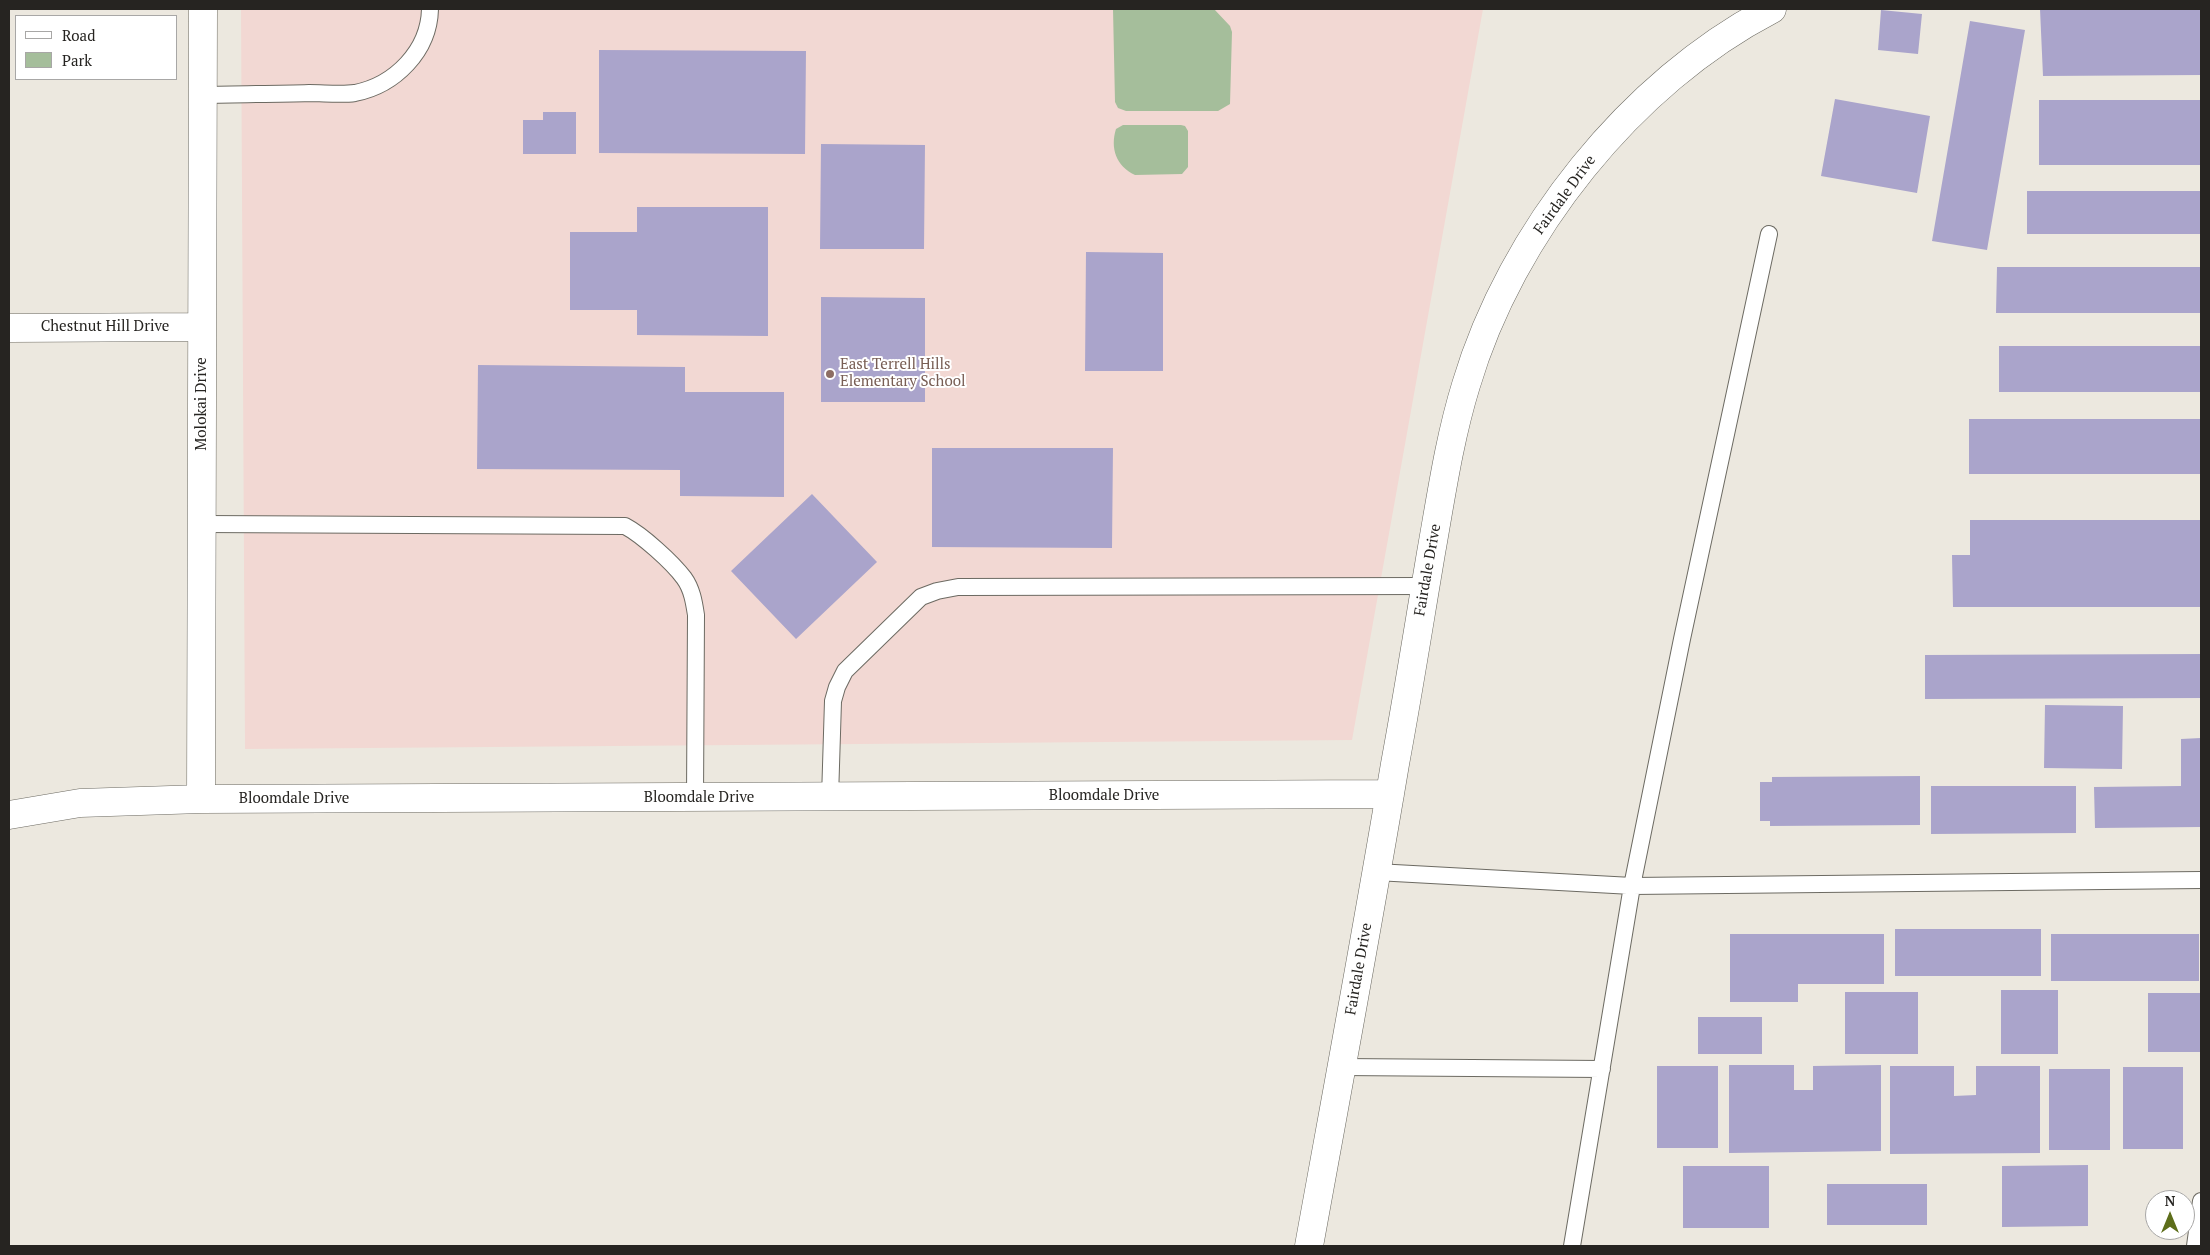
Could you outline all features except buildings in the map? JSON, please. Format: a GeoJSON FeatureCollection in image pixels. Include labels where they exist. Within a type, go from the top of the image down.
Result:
{"type":"FeatureCollection","features":[{"type":"Feature","properties":{"kind":"street","name":"Molokai Drive"},"geometry":{"type":"LineString","coordinates":[[201,800],[203,9]]}},
{"type":"Feature","properties":{"kind":"street","name":"Fairdale Drive"},"geometry":{"type":"LineString","coordinates":[[1310,1246],[1448,457],[1466,383],[1490,319],[1521,257],[1558,199],[1600,146],[1649,97],[1702,53],[1772,9]]}},
{"type":"Feature","properties":{"kind":"street","name":"Chestnut Hill Drive"},"geometry":{"type":"LineString","coordinates":[[9,328],[202,327]]}},
{"type":"Feature","properties":{"kind":"street","name":"Bloomdale Drive"},"geometry":{"type":"LineString","coordinates":[[9,815],[80,804],[201,800],[1390,794]]}},
{"type":"Feature","properties":{"kind":"lane"},"geometry":{"type":"LineString","coordinates":[[203,95],[354,93],[379,85],[403,69],[421,45],[430,22],[430,9]]}},
{"type":"Feature","properties":{"kind":"lane"},"geometry":{"type":"LineString","coordinates":[[1572,1246],[1632,886],[1682,639],[1769,234]]}},
{"type":"Feature","properties":{"kind":"lane"},"geometry":{"type":"LineString","coordinates":[[202,524],[625,526],[637,532],[684,578],[693,596],[696,615],[694,798]]}},
{"type":"Feature","properties":{"kind":"lane"},"geometry":{"type":"LineString","coordinates":[[830,798],[833,701],[837,687],[845,671],[921,596],[958,587],[1426,586]]}},
{"type":"Feature","properties":{"kind":"lane"},"geometry":{"type":"LineString","coordinates":[[1376,872],[1632,886],[2201,880]]}},
{"type":"Feature","properties":{"kind":"lane"},"geometry":{"type":"LineString","coordinates":[[1341,1067],[1602,1068]]}},
{"type":"Feature","properties":{"kind":"lane"},"geometry":{"type":"LineString","coordinates":[[2194,1246],[2201,1201]]}},
{"type":"Feature","properties":{"kind":"shaded area","name":"East Terrell Hills Elementary School"},"geometry":{"type":"Polygon","coordinates":[[[241,9],[1483,9],[1352,740],[245,749],[241,9]]]}},
{"type":"Feature","properties":{"kind":"green space"},"geometry":{"type":"Polygon","coordinates":[[[1113,9],[1214,9],[1230,26],[1232,32],[1230,104],[1218,111],[1126,111],[1118,108],[1115,102],[1113,9]]]}},
{"type":"Feature","properties":{"kind":"green space"},"geometry":{"type":"Polygon","coordinates":[[[1123,125],[1185,126],[1188,131],[1188,167],[1182,174],[1135,175],[1128,171],[1119,162],[1114,150],[1116,129],[1123,125]]]}},
{"type":"Feature","properties":{"kind":"place","name":"East Terrell Hills Elementary School"},"geometry":{"type":"Point","coordinates":[830,374]}}]}
